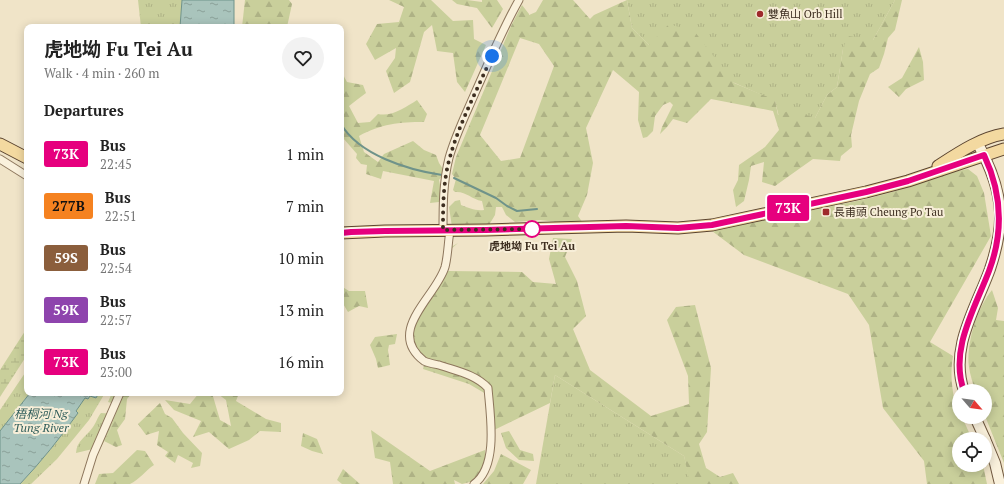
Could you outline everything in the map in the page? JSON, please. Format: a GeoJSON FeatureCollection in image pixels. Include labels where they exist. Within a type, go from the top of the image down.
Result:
{"type":"FeatureCollection","features":[{"type":"Feature","properties":{"kind":"main road"},"geometry":{"type":"LineString","coordinates":[[928,173],[964,149],[991,137],[1004,134]]}},
{"type":"Feature","properties":{"kind":"main road"},"geometry":{"type":"LineString","coordinates":[[0,144],[24,156]]}},
{"type":"Feature","properties":{"kind":"main road"},"geometry":{"type":"LineString","coordinates":[[344,233],[365,231],[446,231],[626,226],[678,228],[712,225],[866,192],[908,181],[928,173],[1004,149]]}},
{"type":"Feature","properties":{"kind":"street"},"geometry":{"type":"LineString","coordinates":[[474,484],[481,477],[485,469],[491,446],[488,388],[482,381],[468,374],[425,361],[410,346],[410,334],[414,316],[434,289],[445,268],[446,231],[444,197],[448,166],[453,148],[506,23],[519,0]]}},
{"type":"Feature","properties":{"kind":"street"},"geometry":{"type":"LineString","coordinates":[[962,384],[960,368],[965,330],[990,270],[999,234],[999,202],[994,182],[984,155],[978,144]]}},
{"type":"Feature","properties":{"kind":"street"},"geometry":{"type":"LineString","coordinates":[[0,159],[24,174]]}},
{"type":"Feature","properties":{"kind":"street"},"geometry":{"type":"LineString","coordinates":[[84,484],[92,455],[119,396]]}},
{"type":"Feature","properties":{"kind":"street"},"geometry":{"type":"LineString","coordinates":[[992,456],[1000,484]]}},
{"type":"Feature","properties":{"kind":"green space"},"geometry":{"type":"Polygon","coordinates":[[[138,0],[182,0],[180,24],[141,24],[138,0]]]}},
{"type":"Feature","properties":{"kind":"green space"},"geometry":{"type":"Polygon","coordinates":[[[245,0],[289,0],[292,4],[288,24],[242,24],[245,0]]]}},
{"type":"Feature","properties":{"kind":"green space"},"geometry":{"type":"Polygon","coordinates":[[[389,0],[431,0],[453,21],[473,20],[474,39],[486,45],[465,92],[457,82],[453,53],[437,51],[432,25],[424,32],[410,82],[394,93],[386,71],[395,58],[396,48],[375,60],[366,44],[377,24],[399,22],[404,7],[389,0]]]}},
{"type":"Feature","properties":{"kind":"green space"},"geometry":{"type":"Polygon","coordinates":[[[452,0],[482,2],[482,0],[497,0],[503,9],[492,28],[477,8],[457,4],[452,0]]]}},
{"type":"Feature","properties":{"kind":"green space"},"geometry":{"type":"Polygon","coordinates":[[[543,0],[573,0],[590,19],[594,15],[627,0],[632,28],[649,45],[669,24],[695,32],[734,83],[775,100],[778,115],[791,110],[815,118],[827,95],[837,87],[843,49],[848,36],[873,40],[895,0],[902,0],[895,30],[888,38],[879,68],[870,74],[859,101],[851,135],[852,147],[841,156],[840,161],[813,159],[775,186],[762,182],[764,162],[751,166],[744,201],[736,207],[733,190],[738,180],[739,165],[765,147],[779,130],[773,111],[711,99],[687,123],[673,119],[660,134],[673,105],[670,102],[663,105],[655,116],[653,131],[647,137],[643,138],[638,120],[639,92],[613,70],[586,128],[593,163],[587,195],[578,216],[583,223],[564,223],[540,220],[515,222],[506,215],[502,207],[496,207],[495,215],[489,225],[452,227],[449,207],[455,201],[460,200],[461,205],[469,208],[484,210],[482,201],[453,190],[456,179],[452,174],[456,157],[511,26],[522,5],[529,15],[536,12],[543,0]],[[520,38],[480,135],[501,161],[520,158],[554,66],[539,44],[520,38]]]}},
{"type":"Feature","properties":{"kind":"green space"},"geometry":{"type":"Polygon","coordinates":[[[627,0],[895,0],[873,40],[843,49],[837,87],[827,95],[815,118],[779,117],[775,101],[649,45],[632,28],[627,0]]]}},
{"type":"Feature","properties":{"kind":"green space"},"geometry":{"type":"Polygon","coordinates":[[[919,47],[923,62],[924,80],[906,89],[899,97],[888,87],[902,78],[919,47]]]}},
{"type":"Feature","properties":{"kind":"green space"},"geometry":{"type":"Polygon","coordinates":[[[344,76],[347,82],[363,85],[366,93],[349,106],[358,123],[370,122],[378,114],[383,115],[394,113],[417,100],[427,114],[424,122],[390,124],[359,136],[364,152],[378,162],[384,154],[413,141],[424,150],[436,155],[445,172],[439,180],[442,194],[439,202],[430,203],[434,181],[383,171],[381,179],[366,174],[367,165],[361,164],[356,158],[357,154],[344,139],[344,76]]]}},
{"type":"Feature","properties":{"kind":"green space"},"geometry":{"type":"Polygon","coordinates":[[[968,169],[977,176],[984,193],[991,236],[930,342],[953,356],[952,424],[965,424],[969,432],[952,432],[952,472],[984,472],[987,484],[927,484],[924,461],[883,408],[869,325],[848,294],[744,255],[712,231],[871,198],[899,190],[932,176],[968,169]]]}},
{"type":"Feature","properties":{"kind":"green space"},"geometry":{"type":"Polygon","coordinates":[[[553,238],[572,239],[565,257],[577,281],[586,316],[573,329],[590,370],[651,416],[689,404],[688,376],[667,320],[676,307],[695,305],[711,368],[707,432],[699,444],[706,468],[720,477],[733,473],[739,484],[690,484],[684,456],[555,375],[550,403],[490,432],[486,394],[469,384],[423,369],[425,361],[410,342],[414,318],[446,268],[448,249],[458,243],[450,250],[448,271],[522,272],[533,282],[556,284],[549,259],[553,238]]]}},
{"type":"Feature","properties":{"kind":"green space"},"geometry":{"type":"Polygon","coordinates":[[[344,288],[349,291],[365,291],[368,308],[359,306],[348,312],[344,305],[344,288]]]}},
{"type":"Feature","properties":{"kind":"green space"},"geometry":{"type":"Polygon","coordinates":[[[992,290],[998,308],[996,320],[1004,321],[1004,463],[988,424],[992,424],[992,384],[973,384],[969,367],[969,347],[971,337],[977,316],[992,290]]]}},
{"type":"Feature","properties":{"kind":"green space"},"geometry":{"type":"Polygon","coordinates":[[[24,333],[24,360],[0,397],[0,370],[24,333]]]}},
{"type":"Feature","properties":{"kind":"green space"},"geometry":{"type":"Polygon","coordinates":[[[397,334],[395,344],[389,345],[388,350],[390,365],[378,368],[370,345],[375,337],[397,334]]]}},
{"type":"Feature","properties":{"kind":"green space"},"geometry":{"type":"Polygon","coordinates":[[[24,374],[24,396],[28,396],[0,431],[0,410],[24,374]]]}},
{"type":"Feature","properties":{"kind":"green space"},"geometry":{"type":"Polygon","coordinates":[[[555,375],[684,456],[691,484],[536,484],[555,375]]]}},
{"type":"Feature","properties":{"kind":"green space"},"geometry":{"type":"Polygon","coordinates":[[[90,396],[96,398],[97,396],[103,396],[89,420],[57,459],[31,484],[20,484],[57,441],[78,413],[76,411],[85,397],[90,396]]]}},
{"type":"Feature","properties":{"kind":"green space"},"geometry":{"type":"Polygon","coordinates":[[[111,396],[130,396],[127,399],[125,419],[117,430],[122,445],[116,447],[104,441],[110,430],[118,405],[108,402],[111,396]]]}},
{"type":"Feature","properties":{"kind":"green space"},"geometry":{"type":"Polygon","coordinates":[[[197,396],[213,396],[220,420],[231,426],[226,400],[221,396],[238,396],[236,401],[266,419],[281,423],[281,432],[260,431],[249,440],[229,449],[209,432],[193,437],[201,421],[174,410],[165,400],[190,404],[197,396]]]}},
{"type":"Feature","properties":{"kind":"green space"},"geometry":{"type":"Polygon","coordinates":[[[160,403],[165,414],[172,418],[183,433],[202,453],[200,466],[191,468],[193,463],[178,455],[175,463],[165,456],[168,452],[157,445],[159,431],[146,435],[138,424],[160,403]]]}},
{"type":"Feature","properties":{"kind":"green space"},"geometry":{"type":"Polygon","coordinates":[[[101,413],[115,414],[110,430],[101,447],[76,453],[78,445],[93,427],[101,413]]]}},
{"type":"Feature","properties":{"kind":"green space"},"geometry":{"type":"Polygon","coordinates":[[[371,430],[430,471],[485,450],[485,478],[462,484],[454,480],[455,484],[393,484],[390,462],[375,458],[371,430]]]}},
{"type":"Feature","properties":{"kind":"green space"},"geometry":{"type":"Polygon","coordinates":[[[509,431],[520,450],[533,454],[534,461],[519,460],[506,448],[501,433],[509,431]]]}},
{"type":"Feature","properties":{"kind":"green space"},"geometry":{"type":"Polygon","coordinates":[[[303,433],[317,439],[323,454],[301,446],[303,433]]]}},
{"type":"Feature","properties":{"kind":"green space"},"geometry":{"type":"Polygon","coordinates":[[[137,450],[145,451],[154,465],[136,480],[130,484],[95,484],[99,474],[113,473],[137,450]]]}},
{"type":"Feature","properties":{"kind":"green space"},"geometry":{"type":"Polygon","coordinates":[[[501,454],[531,470],[523,484],[483,484],[494,471],[501,454]]]}},
{"type":"Feature","properties":{"kind":"green space"},"geometry":{"type":"Polygon","coordinates":[[[343,469],[360,484],[342,484],[337,480],[343,469]]]}},
{"type":"Feature","properties":{"kind":"water"},"geometry":{"type":"Polygon","coordinates":[[[182,0],[234,0],[234,24],[180,24],[182,0]]]}},
{"type":"Feature","properties":{"kind":"water","name":"梧桐河 Ng Tung River"},"geometry":{"type":"Polygon","coordinates":[[[28,396],[90,396],[88,399],[85,398],[76,411],[78,413],[64,432],[20,484],[0,484],[0,431],[28,396]]]}},
{"type":"Feature","properties":{"kind":"waterway"},"geometry":{"type":"LineString","coordinates":[[344,128],[349,135],[360,144],[386,159],[400,165],[442,175]]}},
{"type":"Feature","properties":{"kind":"waterway"},"geometry":{"type":"LineString","coordinates":[[454,178],[496,198],[517,211],[537,209]]}},
{"type":"Feature","properties":{"kind":"bus line","name":"73K"},"geometry":{"type":"LineString","coordinates":[[344,233],[626,226],[678,228],[712,225],[866,192],[908,181],[984,155],[988,163],[999,202],[999,234],[990,270],[965,330],[960,368],[962,384]]}},
{"type":"Feature","properties":{"kind":"place","name":"雙魚山 Orb Hill"},"geometry":{"type":"Point","coordinates":[760,14]}},
{"type":"Feature","properties":{"kind":"place","name":"長甫頭 Cheung Po Tau"},"geometry":{"type":"Point","coordinates":[826,212]}},
{"type":"Feature","properties":{"kind":"place","name":"虎地坳 Fu Tei Au"},"geometry":{"type":"Point","coordinates":[532,229]}},
{"type":"Feature","properties":{"kind":"route"},"geometry":{"type":"LineString","coordinates":[[492,56],[449,158],[444,197],[443,230],[532,229]]}}]}
